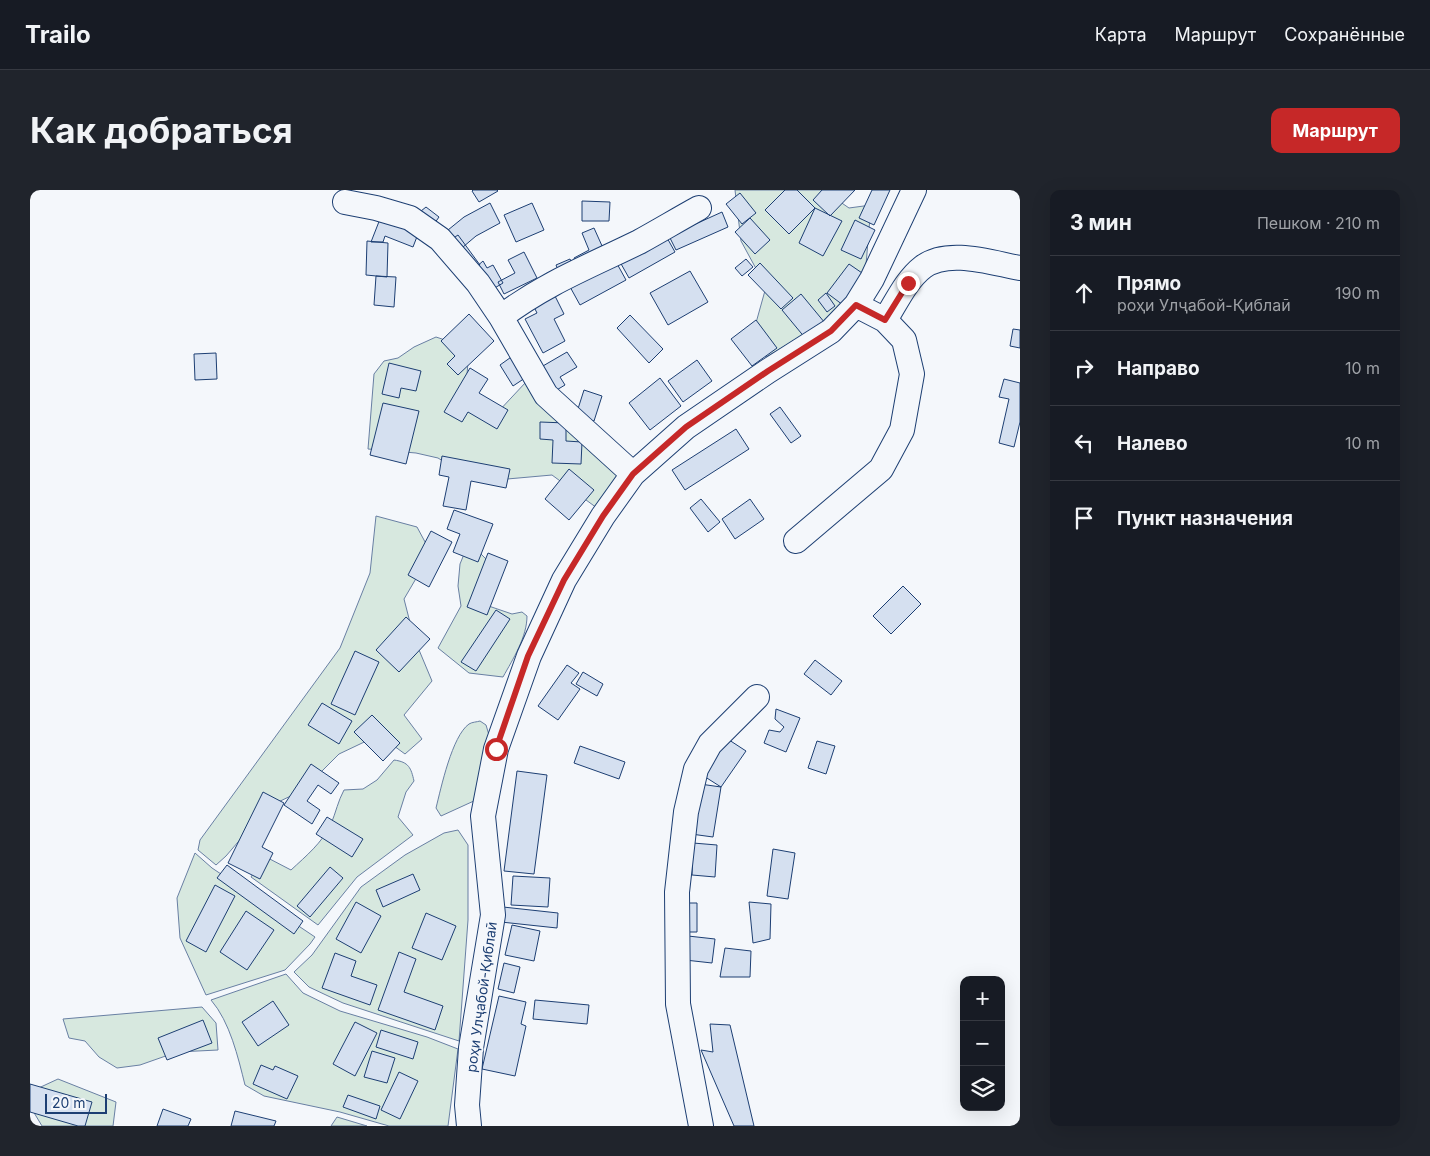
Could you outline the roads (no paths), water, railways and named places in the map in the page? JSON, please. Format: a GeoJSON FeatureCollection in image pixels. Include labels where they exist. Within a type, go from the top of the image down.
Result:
{"type":"FeatureCollection","features":[{"type":"Feature","properties":{"kind":"street","name":"роҳи Улҷабой-Қиблаӣ"},"geometry":{"type":"LineString","coordinates":[[469,1126],[467,1105],[471,1048],[493,915],[483,816],[496,749],[528,656],[564,580],[603,516],[633,474],[686,427],[831,331],[856,305],[872,279],[914,190]]}},
{"type":"Feature","properties":{"kind":"street"},"geometry":{"type":"LineString","coordinates":[[345,202],[376,208],[410,218],[440,239],[478,283],[501,317],[546,395],[633,474]]}},
{"type":"Feature","properties":{"kind":"street"},"geometry":{"type":"LineString","coordinates":[[501,317],[522,300],[542,288],[639,242],[699,208]]}},
{"type":"Feature","properties":{"kind":"street"},"geometry":{"type":"LineString","coordinates":[[885,320],[908,283],[923,267],[939,260],[963,258],[1020,268]]}},
{"type":"Feature","properties":{"kind":"street"},"geometry":{"type":"LineString","coordinates":[[796,540],[881,469],[902,430],[912,374],[904,340],[885,320],[856,305]]}},
{"type":"Feature","properties":{"kind":"street"},"geometry":{"type":"LineString","coordinates":[[701,1126],[678,1004],[677,892],[686,812],[696,769],[710,744],[757,697]]}}]}
